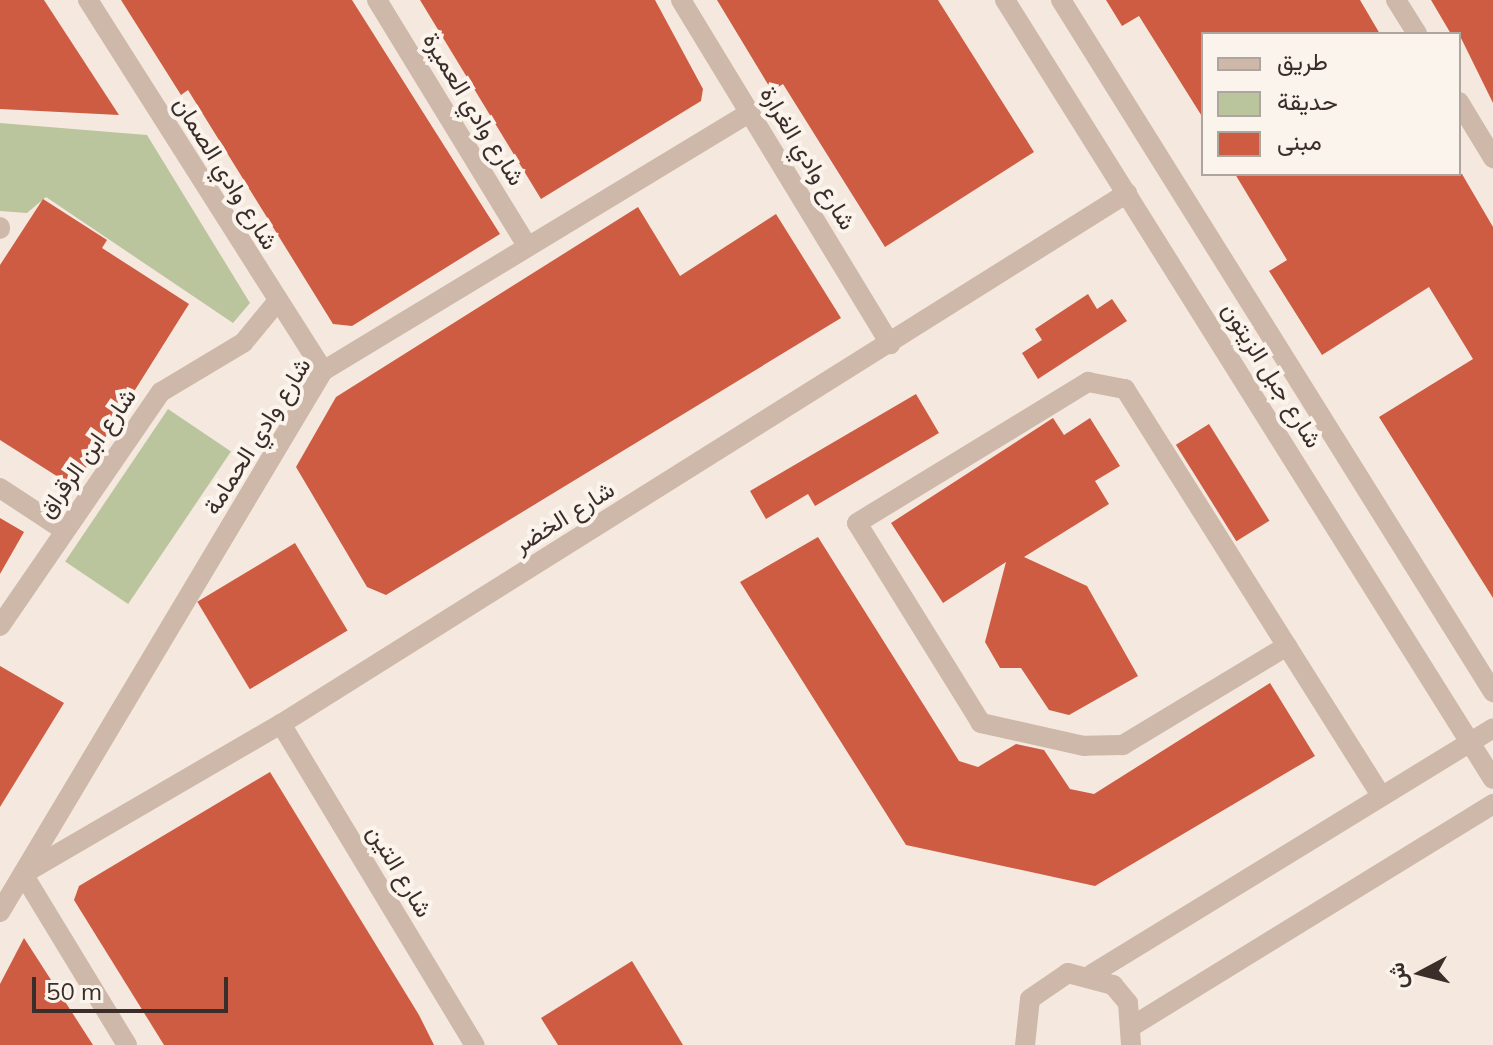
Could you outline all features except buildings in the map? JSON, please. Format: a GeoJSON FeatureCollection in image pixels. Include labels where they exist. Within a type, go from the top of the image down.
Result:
{"type":"FeatureCollection","features":[{"type":"Feature","properties":{"kind":"street","name":"شارع وادي الصمان"},"geometry":{"type":"LineString","coordinates":[[88,0],[276,303],[323,371]]}},
{"type":"Feature","properties":{"kind":"street","name":"شارع وادي العميرة"},"geometry":{"type":"LineString","coordinates":[[377,0],[527,246]]}},
{"type":"Feature","properties":{"kind":"street","name":"شارع وادي الغرارة"},"geometry":{"type":"LineString","coordinates":[[681,0],[890,344]]}},
{"type":"Feature","properties":{"kind":"street","name":"شارع جبل الزيتون"},"geometry":{"type":"LineString","coordinates":[[1005,0],[1493,779]]}},
{"type":"Feature","properties":{"kind":"street","name":"شارع جبل الزيتون"},"geometry":{"type":"LineString","coordinates":[[1061,0],[1493,692]]}},
{"type":"Feature","properties":{"kind":"street"},"geometry":{"type":"LineString","coordinates":[[1396,0],[1416,32]]}},
{"type":"Feature","properties":{"kind":"street"},"geometry":{"type":"LineString","coordinates":[[1461,105],[1493,158]]}},
{"type":"Feature","properties":{"kind":"street","name":"شارع وادي الحمامة"},"geometry":{"type":"LineString","coordinates":[[0,912],[323,371],[750,112]]}},
{"type":"Feature","properties":{"kind":"street","name":"شارع الخضر"},"geometry":{"type":"LineString","coordinates":[[23,874],[281,724],[1127,193]]}},
{"type":"Feature","properties":{"kind":"street","name":"شارع ابن الرقراق"},"geometry":{"type":"LineString","coordinates":[[0,626],[161,392],[243,343],[276,303]]}},
{"type":"Feature","properties":{"kind":"street"},"geometry":{"type":"LineString","coordinates":[[1287,646],[1123,745],[1084,746],[981,723],[857,523],[1088,382],[1108,380],[1125,389],[1287,646],[1381,796]]}},
{"type":"Feature","properties":{"kind":"street"},"geometry":{"type":"LineString","coordinates":[[0,488],[64,530]]}},
{"type":"Feature","properties":{"kind":"street","name":"شارع التين"},"geometry":{"type":"LineString","coordinates":[[281,724],[475,1045]]}},
{"type":"Feature","properties":{"kind":"street"},"geometry":{"type":"LineString","coordinates":[[1092,974],[1493,728]]}},
{"type":"Feature","properties":{"kind":"street"},"geometry":{"type":"LineString","coordinates":[[1025,1045],[1030,999],[1068,973],[1092,974],[1113,985],[1133,1035],[1493,804]]}},
{"type":"Feature","properties":{"kind":"street"},"geometry":{"type":"LineString","coordinates":[[23,874],[127,1045]]}},
{"type":"Feature","properties":{"kind":"green space"},"geometry":{"type":"Polygon","coordinates":[[[0,123],[147,135],[250,303],[233,323],[46,197],[27,213],[0,211],[0,123]]]}},
{"type":"Feature","properties":{"kind":"green space"},"geometry":{"type":"Polygon","coordinates":[[[168,409],[231,451],[128,604],[65,562],[168,409]]]}}]}
